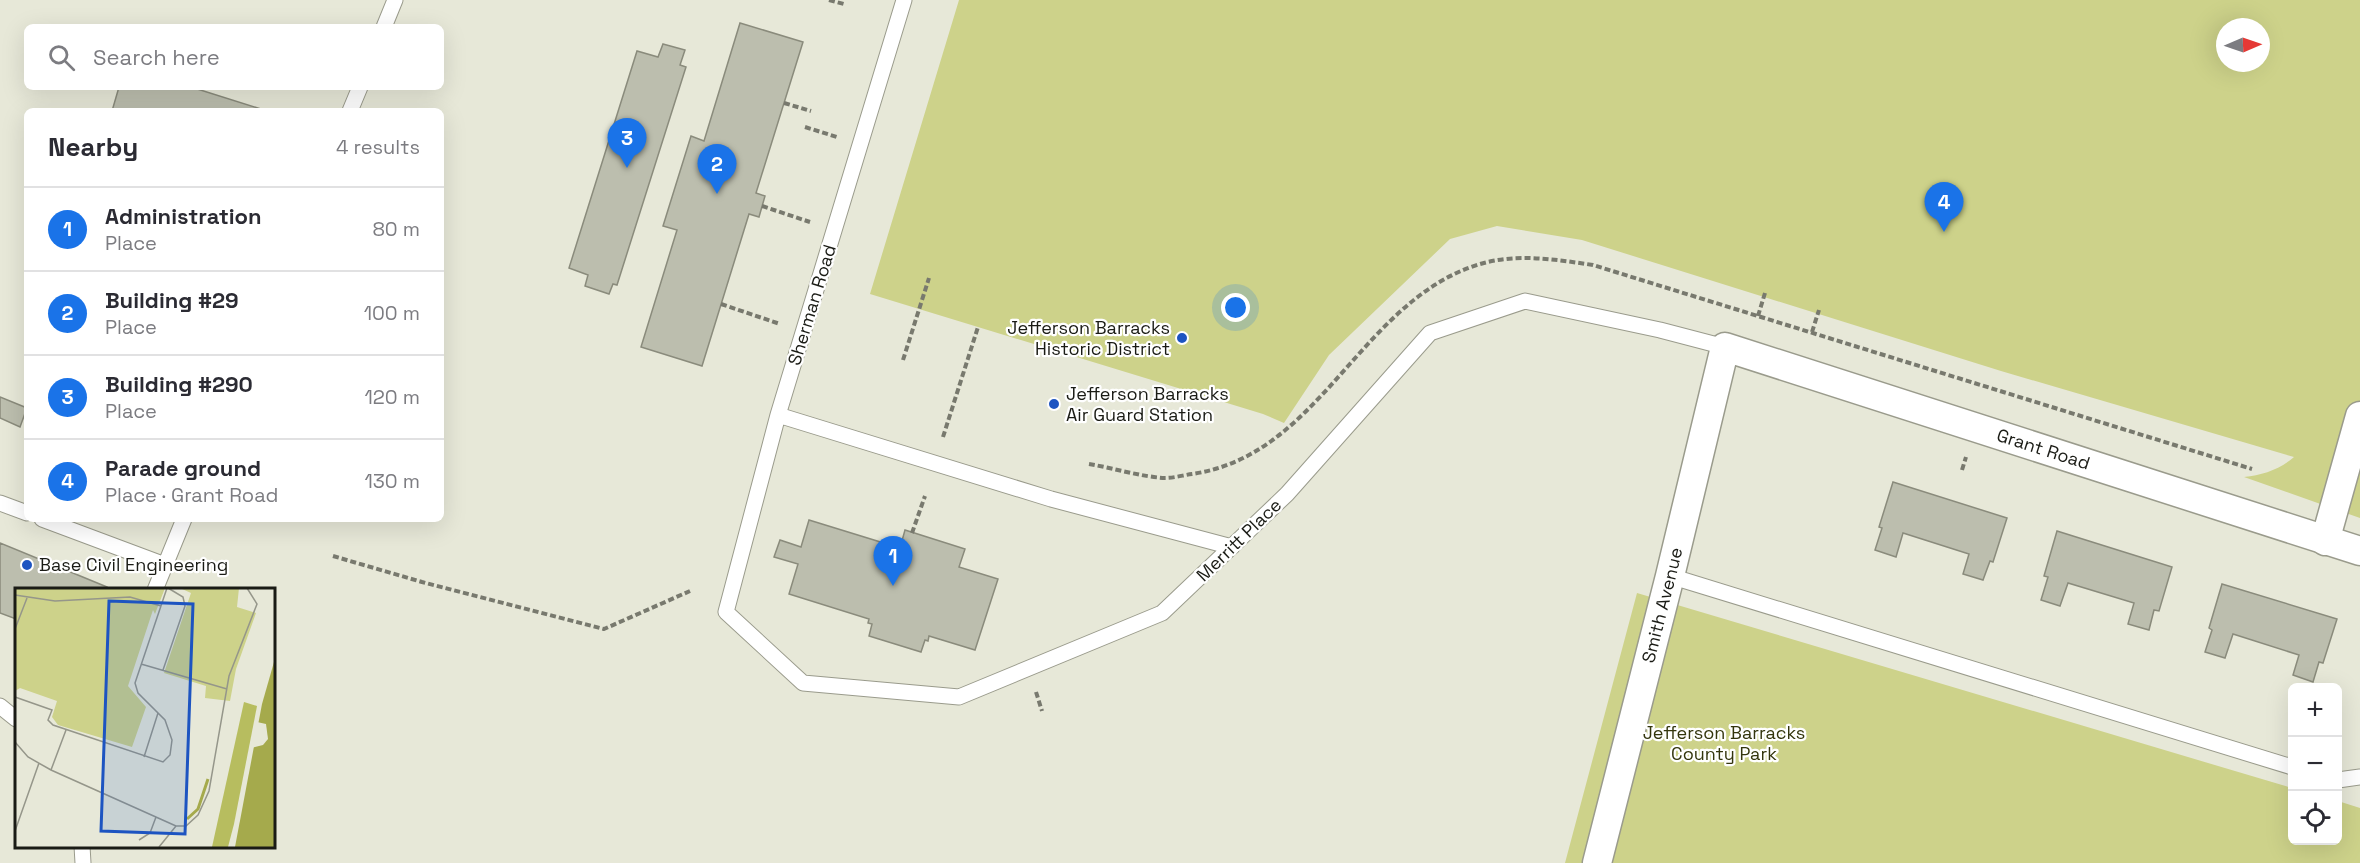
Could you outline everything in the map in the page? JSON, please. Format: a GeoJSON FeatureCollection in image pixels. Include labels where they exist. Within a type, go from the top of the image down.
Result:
{"type":"FeatureCollection","features":[{"type":"Feature","properties":{"kind":"street","name":"Grant Road"},"geometry":{"type":"LineString","coordinates":[[1725,347],[2360,551]]}},
{"type":"Feature","properties":{"kind":"street","name":"Smith Avenue"},"geometry":{"type":"LineString","coordinates":[[1597,863],[1725,347]]}},
{"type":"Feature","properties":{"kind":"street"},"geometry":{"type":"LineString","coordinates":[[2325,541],[2360,416]]}},
{"type":"Feature","properties":{"kind":"lane"},"geometry":{"type":"LineString","coordinates":[[385,24],[395,0]]}},
{"type":"Feature","properties":{"kind":"lane","name":"Sherman Road"},"geometry":{"type":"LineString","coordinates":[[726,612],[778,415],[904,0]]}},
{"type":"Feature","properties":{"kind":"lane"},"geometry":{"type":"LineString","coordinates":[[351,108],[359,90]]}},
{"type":"Feature","properties":{"kind":"lane","name":"Merritt Place"},"geometry":{"type":"LineString","coordinates":[[726,612],[803,683],[959,698],[1162,613],[1287,494],[1430,333],[1525,301],[1660,330],[1725,347]]}},
{"type":"Feature","properties":{"kind":"lane"},"geometry":{"type":"LineString","coordinates":[[778,415],[1051,499],[1232,547]]}},
{"type":"Feature","properties":{"kind":"lane"},"geometry":{"type":"LineString","coordinates":[[0,503],[24,512]]}},
{"type":"Feature","properties":{"kind":"lane"},"geometry":{"type":"LineString","coordinates":[[50,522],[165,565]]}},
{"type":"Feature","properties":{"kind":"lane"},"geometry":{"type":"LineString","coordinates":[[156,588],[183,522]]}},
{"type":"Feature","properties":{"kind":"lane"},"geometry":{"type":"LineString","coordinates":[[1670,576],[2288,766]]}},
{"type":"Feature","properties":{"kind":"lane"},"geometry":{"type":"LineString","coordinates":[[0,706],[15,717]]}},
{"type":"Feature","properties":{"kind":"lane"},"geometry":{"type":"LineString","coordinates":[[2342,779],[2360,777]]}},
{"type":"Feature","properties":{"kind":"lane"},"geometry":{"type":"LineString","coordinates":[[82,848],[83,863]]}},
{"type":"Feature","properties":{"kind":"path"},"geometry":{"type":"LineString","coordinates":[[829,0],[844,4]]}},
{"type":"Feature","properties":{"kind":"path"},"geometry":{"type":"LineString","coordinates":[[784,103],[811,111]]}},
{"type":"Feature","properties":{"kind":"path"},"geometry":{"type":"LineString","coordinates":[[762,206],[834,230]]}},
{"type":"Feature","properties":{"kind":"path"},"geometry":{"type":"LineString","coordinates":[[1089,464],[1165,478],[1200,473],[1230,465],[1268,444],[1304,414],[1407,304],[1443,280],[1472,267],[1506,259],[1541,257],[1593,265],[2252,469]]}},
{"type":"Feature","properties":{"kind":"path"},"geometry":{"type":"LineString","coordinates":[[903,360],[929,278]]}},
{"type":"Feature","properties":{"kind":"path"},"geometry":{"type":"LineString","coordinates":[[1758,316],[1766,293]]}},
{"type":"Feature","properties":{"kind":"path"},"geometry":{"type":"LineString","coordinates":[[721,304],[805,332]]}},
{"type":"Feature","properties":{"kind":"path"},"geometry":{"type":"LineString","coordinates":[[1812,333],[1819,310]]}},
{"type":"Feature","properties":{"kind":"path"},"geometry":{"type":"LineString","coordinates":[[943,437],[978,327]]}},
{"type":"Feature","properties":{"kind":"path"},"geometry":{"type":"LineString","coordinates":[[912,533],[925,496]]}},
{"type":"Feature","properties":{"kind":"path"},"geometry":{"type":"LineString","coordinates":[[333,556],[422,582],[604,629],[690,591]]}},
{"type":"Feature","properties":{"kind":"path"},"geometry":{"type":"LineString","coordinates":[[1035,689],[1042,711]]}},
{"type":"Feature","properties":{"kind":"green space"},"geometry":{"type":"Polygon","coordinates":[[[959,0],[2360,0],[2360,518],[2244,477],[2271,471],[2294,457],[2001,371],[1582,240],[1497,226],[1450,239],[1329,355],[1284,423],[1263,414],[870,294],[959,0]]]}},
{"type":"Feature","properties":{"kind":"green space","name":"Jefferson Barracks County Park"},"geometry":{"type":"Polygon","coordinates":[[[1637,593],[2288,787],[2288,845],[2342,845],[2342,802],[2360,808],[2360,863],[1565,863],[1637,593]]]}},
{"type":"Feature","properties":{"kind":"building"},"geometry":{"type":"Polygon","coordinates":[[[740,23],[803,42],[756,193],[765,196],[759,217],[749,214],[702,366],[641,347],[677,230],[663,226],[691,136],[704,141],[740,23]]]}},
{"type":"Feature","properties":{"kind":"building"},"geometry":{"type":"Polygon","coordinates":[[[663,44],[685,50],[680,65],[686,67],[617,285],[613,284],[609,294],[585,286],[588,275],[569,268],[637,51],[658,57],[663,44]]]}},
{"type":"Feature","properties":{"kind":"building"},"geometry":{"type":"Polygon","coordinates":[[[118,90],[200,90],[258,108],[113,108],[118,90]]]}},
{"type":"Feature","properties":{"kind":"building"},"geometry":{"type":"Polygon","coordinates":[[[0,397],[24,407],[24,416],[20,427],[0,418],[0,397]]]}},
{"type":"Feature","properties":{"kind":"building"},"geometry":{"type":"Polygon","coordinates":[[[1893,482],[2007,518],[1993,562],[1990,561],[1983,580],[1963,574],[1969,554],[1903,533],[1896,557],[1875,550],[1882,528],[1879,527],[1893,482]]]}},
{"type":"Feature","properties":{"kind":"building"},"geometry":{"type":"Polygon","coordinates":[[[809,520],[900,548],[905,530],[965,549],[959,567],[998,579],[975,650],[929,636],[921,652],[869,636],[872,624],[868,623],[869,619],[789,594],[798,564],[774,557],[780,540],[801,547],[809,520]]]}},
{"type":"Feature","properties":{"kind":"building"},"geometry":{"type":"Polygon","coordinates":[[[2057,531],[2172,567],[2159,611],[2154,610],[2149,630],[2128,624],[2134,603],[2068,583],[2060,606],[2041,600],[2048,577],[2044,576],[2057,531]]]}},
{"type":"Feature","properties":{"kind":"building","name":"Base Civil Engineering"},"geometry":{"type":"Polygon","coordinates":[[[0,543],[107,587],[15,588],[15,619],[0,613],[0,543]]]}},
{"type":"Feature","properties":{"kind":"building"},"geometry":{"type":"Polygon","coordinates":[[[2222,584],[2337,619],[2323,663],[2319,662],[2313,682],[2293,675],[2299,655],[2233,634],[2225,658],[2205,652],[2212,630],[2209,628],[2222,584]]]}},
{"type":"Feature","properties":{"kind":"place","name":"Building #290"},"geometry":{"type":"Point","coordinates":[627,168]}},
{"type":"Feature","properties":{"kind":"place","name":"Building #29"},"geometry":{"type":"Point","coordinates":[717,194]}},
{"type":"Feature","properties":{"kind":"place","name":"Parade ground"},"geometry":{"type":"Point","coordinates":[1944,232]}},
{"type":"Feature","properties":{"kind":"place","name":"Jefferson Barracks Historic District"},"geometry":{"type":"Point","coordinates":[1182,338]}},
{"type":"Feature","properties":{"kind":"place","name":"Jefferson Barracks Air Guard Station"},"geometry":{"type":"Point","coordinates":[1054,404]}},
{"type":"Feature","properties":{"kind":"place","name":"Base Civil Engineering"},"geometry":{"type":"Point","coordinates":[27,565]}},
{"type":"Feature","properties":{"kind":"place","name":"Administration"},"geometry":{"type":"Point","coordinates":[893,586]}}]}
